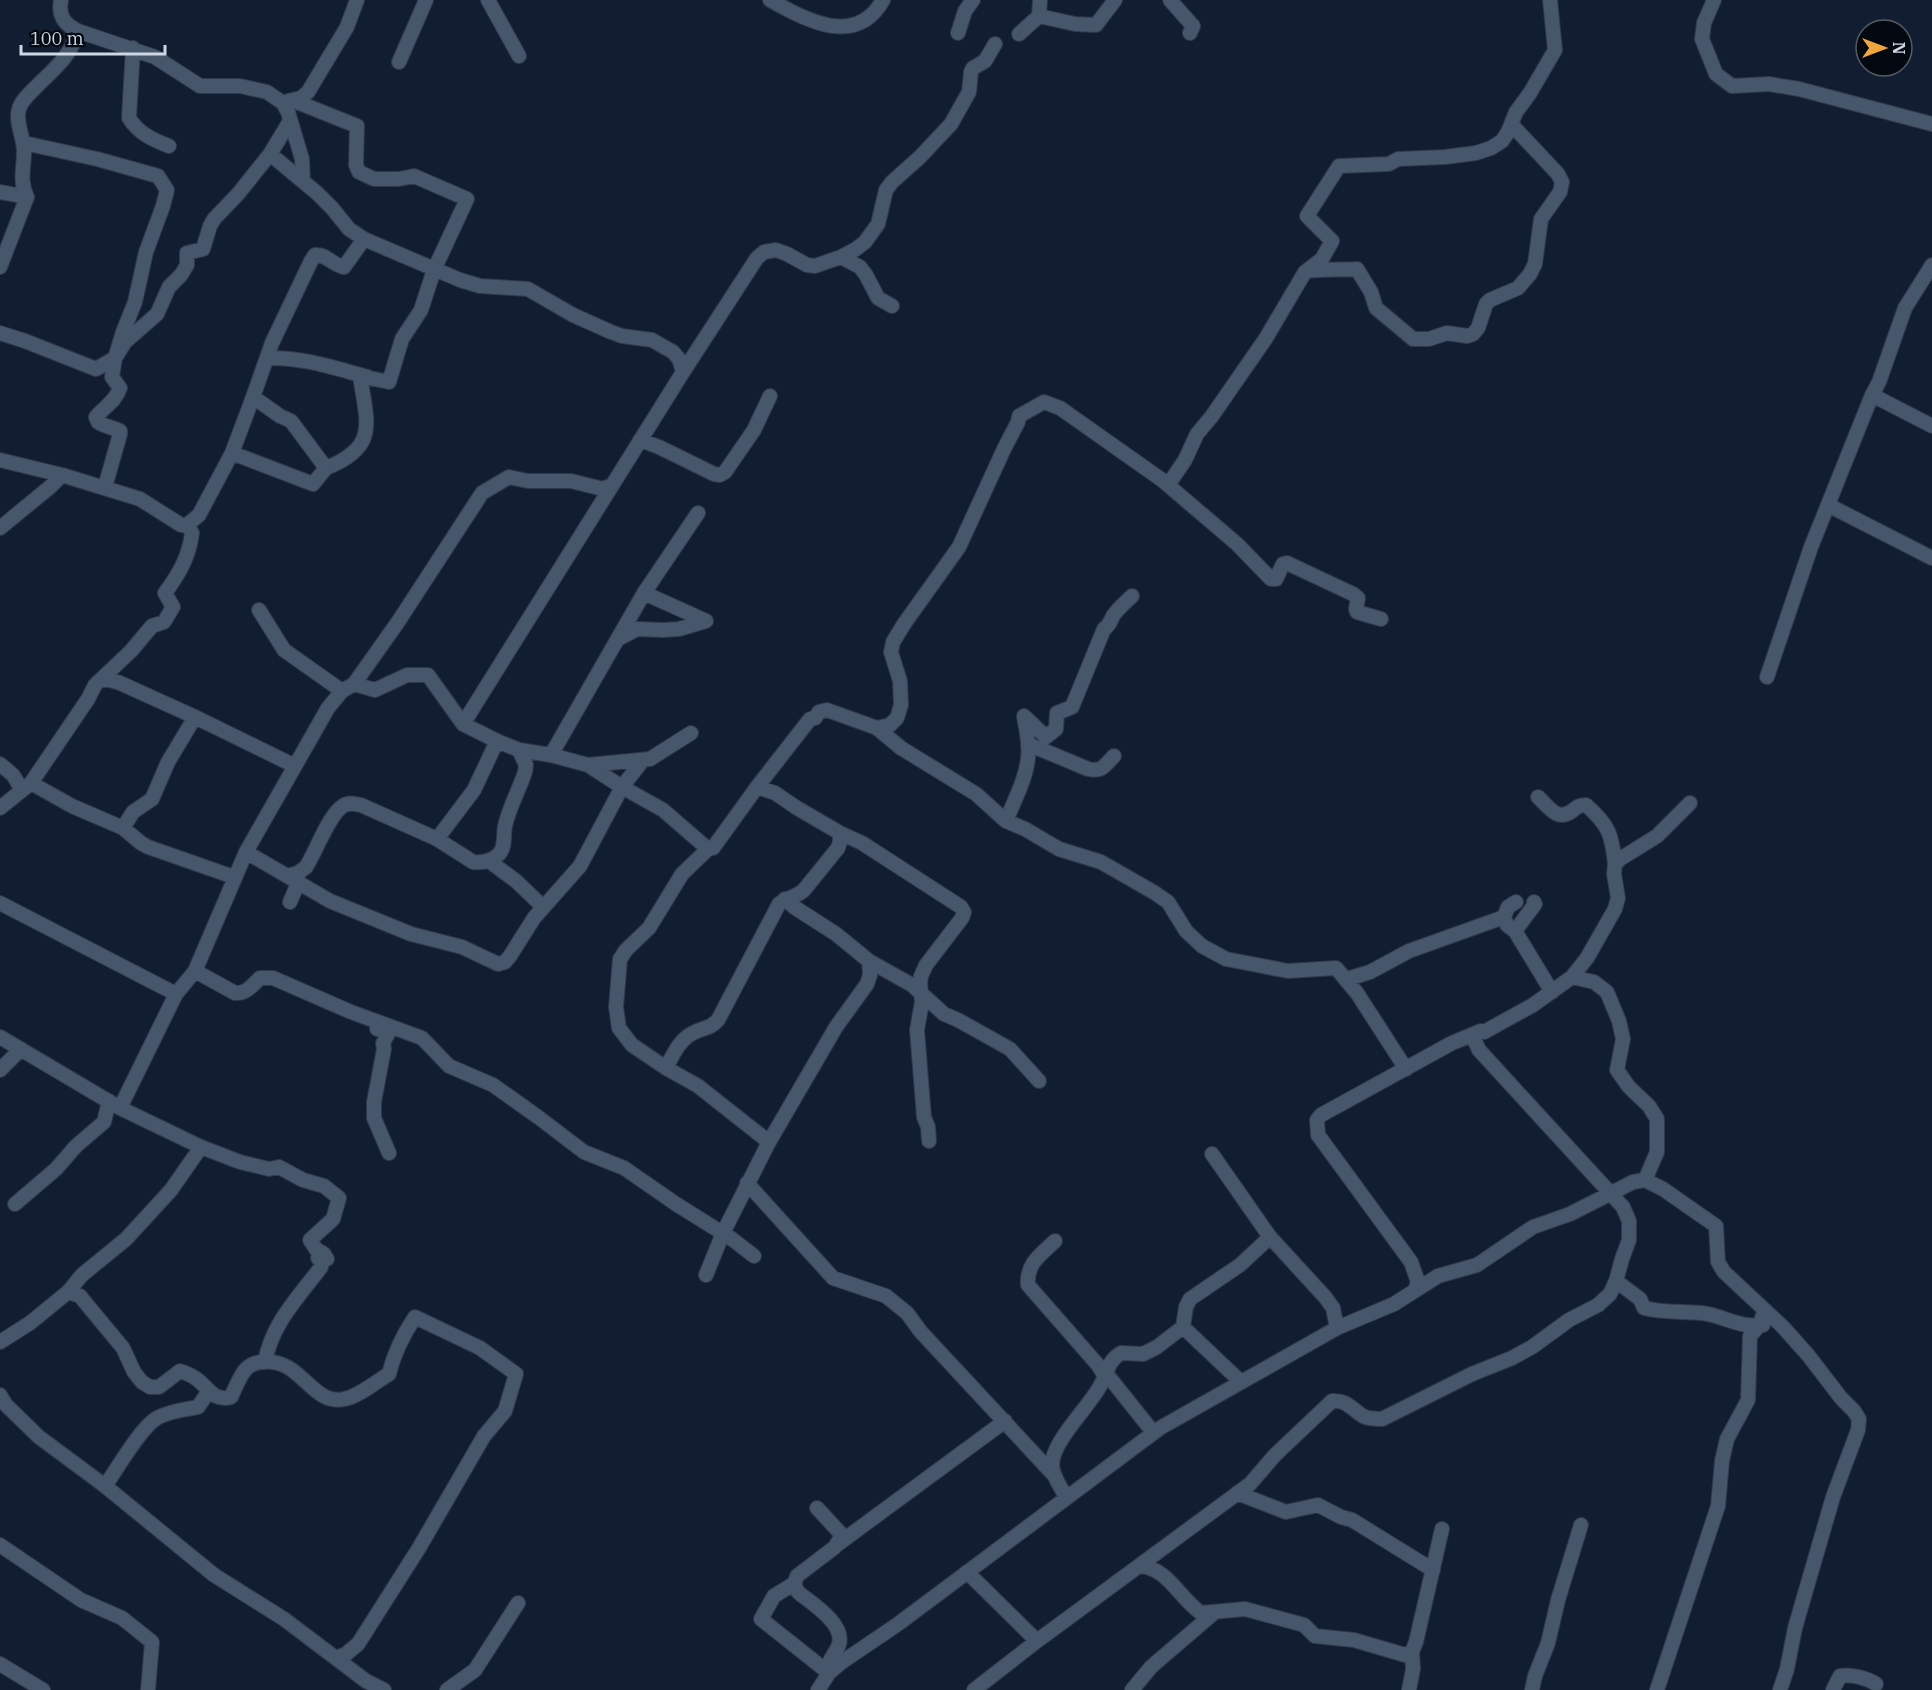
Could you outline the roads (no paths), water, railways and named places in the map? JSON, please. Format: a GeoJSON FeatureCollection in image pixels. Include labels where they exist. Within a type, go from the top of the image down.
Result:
{"type":"FeatureCollection","features":[{"type":"Feature","properties":{"kind":"street"},"geometry":{"type":"LineString","coordinates":[[61,0],[60,15],[66,25],[78,32],[132,48],[166,62],[200,86],[240,86],[258,89],[357,126],[356,165],[359,172],[374,179],[399,179],[414,176],[467,199],[434,270],[421,310],[402,339],[389,382]]}},
{"type":"Feature","properties":{"kind":"street"},"geometry":{"type":"LineString","coordinates":[[287,101],[301,98],[308,92],[347,27],[357,0]]}},
{"type":"Feature","properties":{"kind":"street"},"geometry":{"type":"LineString","coordinates":[[399,62],[426,0]]}},
{"type":"Feature","properties":{"kind":"street"},"geometry":{"type":"LineString","coordinates":[[488,0],[519,56]]}},
{"type":"Feature","properties":{"kind":"street"},"geometry":{"type":"LineString","coordinates":[[770,0],[811,21],[834,27],[860,24],[879,8],[883,0]]}},
{"type":"Feature","properties":{"kind":"street"},"geometry":{"type":"LineString","coordinates":[[958,33],[965,11],[973,0]]}},
{"type":"Feature","properties":{"kind":"street"},"geometry":{"type":"LineString","coordinates":[[1019,34],[1039,16],[1040,0]]}},
{"type":"Feature","properties":{"kind":"street"},"geometry":{"type":"LineString","coordinates":[[1039,16],[1075,24],[1096,25],[1115,0]]}},
{"type":"Feature","properties":{"kind":"street"},"geometry":{"type":"LineString","coordinates":[[1170,0],[1193,26],[1190,33]]}},
{"type":"Feature","properties":{"kind":"street"},"geometry":{"type":"LineString","coordinates":[[1162,480],[1170,482],[1174,477],[1197,434],[1266,338],[1305,272],[1323,259],[1332,241],[1307,216],[1339,166],[1389,164],[1398,159],[1476,153],[1502,141],[1516,112],[1555,50],[1551,0]]}},
{"type":"Feature","properties":{"kind":"street"},"geometry":{"type":"LineString","coordinates":[[1714,0],[1704,23],[1702,39],[1716,74],[1732,86],[1769,84],[1799,89],[1932,124]]}},
{"type":"Feature","properties":{"kind":"street"},"geometry":{"type":"LineString","coordinates":[[0,267],[27,197],[22,187],[21,176],[24,143],[18,117],[19,109],[68,55],[78,32]]}},
{"type":"Feature","properties":{"kind":"street"},"geometry":{"type":"LineString","coordinates":[[463,724],[640,440],[757,258],[764,252],[776,250],[807,265],[815,266],[841,257],[865,242],[878,224],[883,199],[892,182],[920,157],[951,124],[969,92],[973,68],[985,61],[995,44]]}},
{"type":"Feature","properties":{"kind":"street"},"geometry":{"type":"LineString","coordinates":[[132,48],[129,118],[133,125],[150,139],[169,146]]}},
{"type":"Feature","properties":{"kind":"street"},"geometry":{"type":"LineString","coordinates":[[287,101],[290,120],[302,159],[303,182]]}},
{"type":"Feature","properties":{"kind":"street"},"geometry":{"type":"LineString","coordinates":[[0,333],[96,369],[115,358],[125,342],[157,314],[169,287],[187,265],[187,253],[203,249],[214,219],[238,194],[270,154],[290,120]]}},
{"type":"Feature","properties":{"kind":"street"},"geometry":{"type":"LineString","coordinates":[[1305,272],[1324,269],[1329,271],[1357,269],[1371,292],[1376,308],[1413,339],[1429,339],[1447,333],[1467,336],[1473,334],[1478,328],[1486,304],[1518,288],[1536,264],[1541,219],[1560,192],[1562,182],[1558,174],[1512,124]]}},
{"type":"Feature","properties":{"kind":"street"},"geometry":{"type":"LineString","coordinates":[[24,143],[97,159],[158,176],[166,190],[163,206],[146,252],[135,302],[115,358],[112,377],[120,388],[120,392],[96,417],[98,422],[104,426],[120,431],[105,487]]}},
{"type":"Feature","properties":{"kind":"street"},"geometry":{"type":"LineString","coordinates":[[270,154],[332,208],[349,230],[364,238],[460,280],[480,286],[528,289],[573,315],[611,332],[622,336],[652,340],[679,359],[683,372]]}},
{"type":"Feature","properties":{"kind":"street"},"geometry":{"type":"LineString","coordinates":[[0,192],[27,197]]}},
{"type":"Feature","properties":{"kind":"street"},"geometry":{"type":"LineString","coordinates":[[0,460],[62,474],[140,499],[181,525],[187,525],[199,515],[232,453],[283,317],[315,255],[322,255],[340,267],[344,267],[364,238]]}},
{"type":"Feature","properties":{"kind":"street"},"geometry":{"type":"LineString","coordinates":[[841,257],[860,267],[878,298],[892,306]]}},
{"type":"Feature","properties":{"kind":"street"},"geometry":{"type":"LineString","coordinates":[[1767,677],[1788,611],[1872,394],[1879,382],[1905,308],[1932,265]]}},
{"type":"Feature","properties":{"kind":"street"},"geometry":{"type":"LineString","coordinates":[[267,358],[288,357],[312,361],[389,382]]}},
{"type":"Feature","properties":{"kind":"street"},"geometry":{"type":"LineString","coordinates":[[232,453],[313,484],[326,468],[344,461],[363,442],[367,429],[360,376],[389,382]]}},
{"type":"Feature","properties":{"kind":"street"},"geometry":{"type":"LineString","coordinates":[[1872,394],[1932,426]]}},
{"type":"Feature","properties":{"kind":"street"},"geometry":{"type":"LineString","coordinates":[[640,440],[720,475],[725,472],[754,430],[770,396]]}},
{"type":"Feature","properties":{"kind":"street"},"geometry":{"type":"LineString","coordinates":[[254,397],[291,421],[326,468]]}},
{"type":"Feature","properties":{"kind":"street"},"geometry":{"type":"LineString","coordinates":[[877,728],[890,725],[897,718],[901,705],[900,681],[891,652],[893,642],[959,547],[1019,416],[1044,402],[1060,408],[1162,480],[1237,544],[1271,579],[1276,579],[1283,564],[1287,563],[1353,594],[1358,598],[1357,612],[1381,619]]}},
{"type":"Feature","properties":{"kind":"street"},"geometry":{"type":"LineString","coordinates":[[0,528],[50,487],[62,474]]}},
{"type":"Feature","properties":{"kind":"street"},"geometry":{"type":"LineString","coordinates":[[15,1204],[56,1169],[76,1146],[104,1122],[176,994],[195,971],[246,852],[328,708],[348,687],[398,621],[482,493],[509,477],[528,482],[571,481],[603,489],[612,485]]}},
{"type":"Feature","properties":{"kind":"street"},"geometry":{"type":"LineString","coordinates":[[1828,505],[1932,558]]}},
{"type":"Feature","properties":{"kind":"street"},"geometry":{"type":"LineString","coordinates":[[551,755],[644,593],[698,513]]}},
{"type":"Feature","properties":{"kind":"street"},"geometry":{"type":"LineString","coordinates":[[0,808],[26,787],[88,699],[95,685],[131,651],[152,626],[164,622],[173,607],[165,593],[181,572],[190,547],[192,533],[187,525]]}},
{"type":"Feature","properties":{"kind":"street"},"geometry":{"type":"LineString","coordinates":[[619,639],[637,629],[679,629],[706,621],[644,593]]}},
{"type":"Feature","properties":{"kind":"street"},"geometry":{"type":"LineString","coordinates":[[1006,821],[1028,759],[1024,716],[1046,737],[1056,729],[1057,713],[1072,706],[1104,629],[1110,626],[1114,615],[1132,596]]}},
{"type":"Feature","properties":{"kind":"street"},"geometry":{"type":"LineString","coordinates":[[259,610],[284,650],[348,687],[375,690],[407,675],[428,675],[463,724],[519,750],[551,755],[588,765],[622,788],[663,810],[708,849]]}},
{"type":"Feature","properties":{"kind":"street"},"geometry":{"type":"LineString","coordinates":[[102,680],[120,683],[295,766]]}},
{"type":"Feature","properties":{"kind":"street"},"geometry":{"type":"LineString","coordinates":[[769,1142],[698,1086],[632,1045],[619,1028],[616,1007],[620,959],[649,928],[682,874],[708,849],[713,848],[810,719],[815,718],[819,712],[827,710],[877,728],[901,748],[976,794],[1006,821],[1025,829],[1059,849],[1101,862],[1155,893],[1168,902],[1186,931],[1202,946],[1226,959],[1288,971],[1336,968],[1347,979],[1406,1070]]}},
{"type":"Feature","properties":{"kind":"street"},"geometry":{"type":"LineString","coordinates":[[123,828],[133,812],[152,799],[168,762],[195,717]]}},
{"type":"Feature","properties":{"kind":"street"},"geometry":{"type":"LineString","coordinates":[[588,765],[650,759],[691,733]]}},
{"type":"Feature","properties":{"kind":"street"},"geometry":{"type":"LineString","coordinates":[[437,839],[474,790],[497,741]]}},
{"type":"Feature","properties":{"kind":"street"},"geometry":{"type":"LineString","coordinates":[[1028,744],[1088,770],[1102,769],[1114,756]]}},
{"type":"Feature","properties":{"kind":"street"},"geometry":{"type":"LineString","coordinates":[[290,902],[294,877],[306,867],[312,858],[334,813],[350,803],[361,805],[437,839],[473,862],[489,861],[501,853],[505,825],[525,772],[526,765],[519,750]]}},
{"type":"Feature","properties":{"kind":"street"},"geometry":{"type":"LineString","coordinates":[[246,852],[294,877],[330,901],[411,934],[462,947],[498,964],[505,962],[534,918],[585,858],[622,788],[643,760]]}},
{"type":"Feature","properties":{"kind":"street"},"geometry":{"type":"LineString","coordinates":[[0,764],[26,787],[123,828],[148,847],[234,877]]}},
{"type":"Feature","properties":{"kind":"street"},"geometry":{"type":"LineString","coordinates":[[757,787],[775,793],[840,833],[868,847],[962,907],[964,912],[962,918],[926,965],[921,976],[922,1002],[917,1030],[924,1118],[928,1127],[929,1141]]}},
{"type":"Feature","properties":{"kind":"street"},"geometry":{"type":"LineString","coordinates":[[1415,1290],[1418,1282],[1411,1262],[1318,1135],[1317,1120],[1321,1115],[1452,1043],[1481,1031],[1484,1032],[1533,1005],[1572,977],[1587,958],[1615,909],[1617,898],[1613,841],[1610,833],[1586,805],[1581,805],[1566,816],[1561,816],[1538,797]]}},
{"type":"Feature","properties":{"kind":"street"},"geometry":{"type":"LineString","coordinates":[[1615,864],[1657,836],[1690,803]]}},
{"type":"Feature","properties":{"kind":"street"},"geometry":{"type":"LineString","coordinates":[[666,1068],[680,1043],[697,1031],[712,1026],[718,1020],[778,904],[804,890],[838,849],[840,833]]}},
{"type":"Feature","properties":{"kind":"street"},"geometry":{"type":"LineString","coordinates":[[489,861],[516,881],[538,902]]}},
{"type":"Feature","properties":{"kind":"street"},"geometry":{"type":"LineString","coordinates":[[785,899],[836,934],[869,961],[912,985],[944,1014],[1010,1049],[1039,1081]]}},
{"type":"Feature","properties":{"kind":"street"},"geometry":{"type":"LineString","coordinates":[[1516,902],[1508,907],[1504,917],[1507,925],[1515,931],[1552,992]]}},
{"type":"Feature","properties":{"kind":"street"},"geometry":{"type":"LineString","coordinates":[[1515,931],[1535,904],[1534,902]]}},
{"type":"Feature","properties":{"kind":"street"},"geometry":{"type":"LineString","coordinates":[[0,903],[176,994]]}},
{"type":"Feature","properties":{"kind":"street"},"geometry":{"type":"LineString","coordinates":[[1347,979],[1370,972],[1409,951],[1504,917]]}},
{"type":"Feature","properties":{"kind":"street"},"geometry":{"type":"LineString","coordinates":[[706,1275],[723,1233],[769,1142],[836,1026],[867,984],[870,975],[869,961]]}},
{"type":"Feature","properties":{"kind":"street"},"geometry":{"type":"LineString","coordinates":[[195,971],[241,994],[261,978],[273,978],[351,1012],[422,1038],[449,1066],[493,1085],[584,1152],[624,1168],[754,1256]]}},
{"type":"Feature","properties":{"kind":"street"},"geometry":{"type":"LineString","coordinates":[[1572,977],[1593,982],[1606,992],[1619,1021],[1623,1039],[1617,1070],[1629,1087],[1649,1106],[1657,1119],[1657,1152],[1645,1180]]}},
{"type":"Feature","properties":{"kind":"street"},"geometry":{"type":"LineString","coordinates":[[351,1012],[361,1024],[389,1032],[383,1043],[384,1049],[374,1102],[374,1118],[389,1153]]}},
{"type":"Feature","properties":{"kind":"street"},"geometry":{"type":"LineString","coordinates":[[974,1690],[1186,1529],[1250,1484],[1275,1455],[1332,1401],[1341,1400],[1363,1416],[1382,1419],[1472,1374],[1512,1358],[1532,1347],[1569,1320],[1598,1305],[1610,1294],[1629,1240],[1629,1221],[1623,1207],[1479,1050],[1472,1035]]}},
{"type":"Feature","properties":{"kind":"street"},"geometry":{"type":"LineString","coordinates":[[0,1037],[115,1105],[201,1147],[240,1162],[269,1169],[279,1167],[303,1180],[324,1186],[339,1198],[333,1219],[310,1240],[327,1259],[318,1258],[322,1262],[321,1267],[278,1323],[268,1346],[265,1362]]}},
{"type":"Feature","properties":{"kind":"street"},"geometry":{"type":"LineString","coordinates":[[0,1070],[21,1049]]}},
{"type":"Feature","properties":{"kind":"street"},"geometry":{"type":"LineString","coordinates":[[0,1342],[30,1323],[68,1292],[82,1275],[126,1239],[171,1190],[201,1147]]}},
{"type":"Feature","properties":{"kind":"street"},"geometry":{"type":"LineString","coordinates":[[1212,1154],[1270,1237],[1326,1297],[1333,1308],[1337,1328]]}},
{"type":"Feature","properties":{"kind":"street"},"geometry":{"type":"LineString","coordinates":[[818,1690],[829,1673],[1153,1432],[1337,1328],[1394,1304],[1438,1276],[1478,1265],[1533,1227],[1570,1214],[1633,1182],[1645,1180],[1663,1189],[1716,1226],[1718,1262],[1724,1272],[1783,1326],[1859,1419],[1858,1430],[1833,1497],[1795,1628],[1787,1669],[1780,1690]]}},
{"type":"Feature","properties":{"kind":"street"},"geometry":{"type":"LineString","coordinates":[[747,1184],[832,1278],[886,1296],[907,1313],[921,1332],[1053,1474],[1066,1497]]}},
{"type":"Feature","properties":{"kind":"street"},"geometry":{"type":"LineString","coordinates":[[1053,1474],[1052,1460],[1057,1447],[1100,1386],[1109,1363],[1121,1353],[1143,1354],[1157,1347],[1183,1327],[1186,1306],[1190,1299],[1240,1265],[1270,1237]]}},
{"type":"Feature","properties":{"kind":"street"},"geometry":{"type":"LineString","coordinates":[[1055,1241],[1034,1260],[1027,1276],[1028,1285],[1153,1432]]}},
{"type":"Feature","properties":{"kind":"street"},"geometry":{"type":"LineString","coordinates":[[1616,1281],[1640,1299],[1644,1308],[1704,1314],[1741,1325],[1775,1324],[1783,1326]]}},
{"type":"Feature","properties":{"kind":"street"},"geometry":{"type":"LineString","coordinates":[[68,1292],[80,1296],[123,1348],[134,1372],[142,1382],[150,1387],[159,1388],[180,1371],[197,1379],[215,1397],[225,1399],[231,1397],[245,1369],[254,1363],[277,1362],[287,1366],[324,1397],[334,1400],[345,1399],[389,1374],[392,1360],[415,1317],[480,1348],[516,1374],[505,1411],[483,1436],[419,1548],[364,1635],[352,1650],[336,1658]]}},
{"type":"Feature","properties":{"kind":"street"},"geometry":{"type":"LineString","coordinates":[[1657,1690],[1718,1506],[1722,1461],[1727,1439],[1748,1400],[1750,1336],[1759,1326],[1766,1310]]}},
{"type":"Feature","properties":{"kind":"street"},"geometry":{"type":"LineString","coordinates":[[1183,1327],[1241,1382]]}},
{"type":"Feature","properties":{"kind":"street"},"geometry":{"type":"LineString","coordinates":[[105,1486],[155,1419],[171,1412],[198,1407],[209,1391]]}},
{"type":"Feature","properties":{"kind":"street"},"geometry":{"type":"LineString","coordinates":[[2,1403],[39,1437],[105,1486],[214,1575],[284,1619],[366,1681],[384,1690]]}},
{"type":"Feature","properties":{"kind":"street"},"geometry":{"type":"LineString","coordinates":[[829,1673],[828,1665],[839,1646],[838,1630],[831,1620],[799,1593],[795,1583],[797,1576],[1005,1421]]}},
{"type":"Feature","properties":{"kind":"street"},"geometry":{"type":"LineString","coordinates":[[1238,1493],[1286,1512],[1318,1505],[1352,1520],[1433,1570]]}},
{"type":"Feature","properties":{"kind":"street"},"geometry":{"type":"LineString","coordinates":[[818,1508],[842,1535],[835,1546]]}},
{"type":"Feature","properties":{"kind":"street"},"geometry":{"type":"LineString","coordinates":[[1532,1690],[1548,1643],[1558,1600],[1581,1525]]}},
{"type":"Feature","properties":{"kind":"street"},"geometry":{"type":"LineString","coordinates":[[1409,1690],[1413,1670],[1412,1653],[1442,1529]]}},
{"type":"Feature","properties":{"kind":"street"},"geometry":{"type":"LineString","coordinates":[[0,1545],[81,1600],[122,1618],[143,1633],[152,1642],[148,1690]]}},
{"type":"Feature","properties":{"kind":"street"},"geometry":{"type":"LineString","coordinates":[[1140,1566],[1158,1571],[1201,1613],[1245,1609],[1304,1625],[1315,1636],[1354,1640],[1405,1655],[1412,1653]]}},
{"type":"Feature","properties":{"kind":"street"},"geometry":{"type":"LineString","coordinates":[[967,1572],[1037,1641]]}},
{"type":"Feature","properties":{"kind":"street"},"geometry":{"type":"LineString","coordinates":[[795,1583],[774,1596],[761,1619],[829,1673]]}},
{"type":"Feature","properties":{"kind":"street"},"geometry":{"type":"LineString","coordinates":[[447,1690],[475,1670],[518,1603]]}},
{"type":"Feature","properties":{"kind":"street"},"geometry":{"type":"LineString","coordinates":[[1132,1690],[1151,1667],[1215,1612]]}},
{"type":"Feature","properties":{"kind":"street"},"geometry":{"type":"LineString","coordinates":[[0,1664],[43,1690]]}},
{"type":"Feature","properties":{"kind":"street"},"geometry":{"type":"LineString","coordinates":[[1833,1690],[1840,1676],[1844,1675],[1867,1678],[1876,1683]]}}]}
